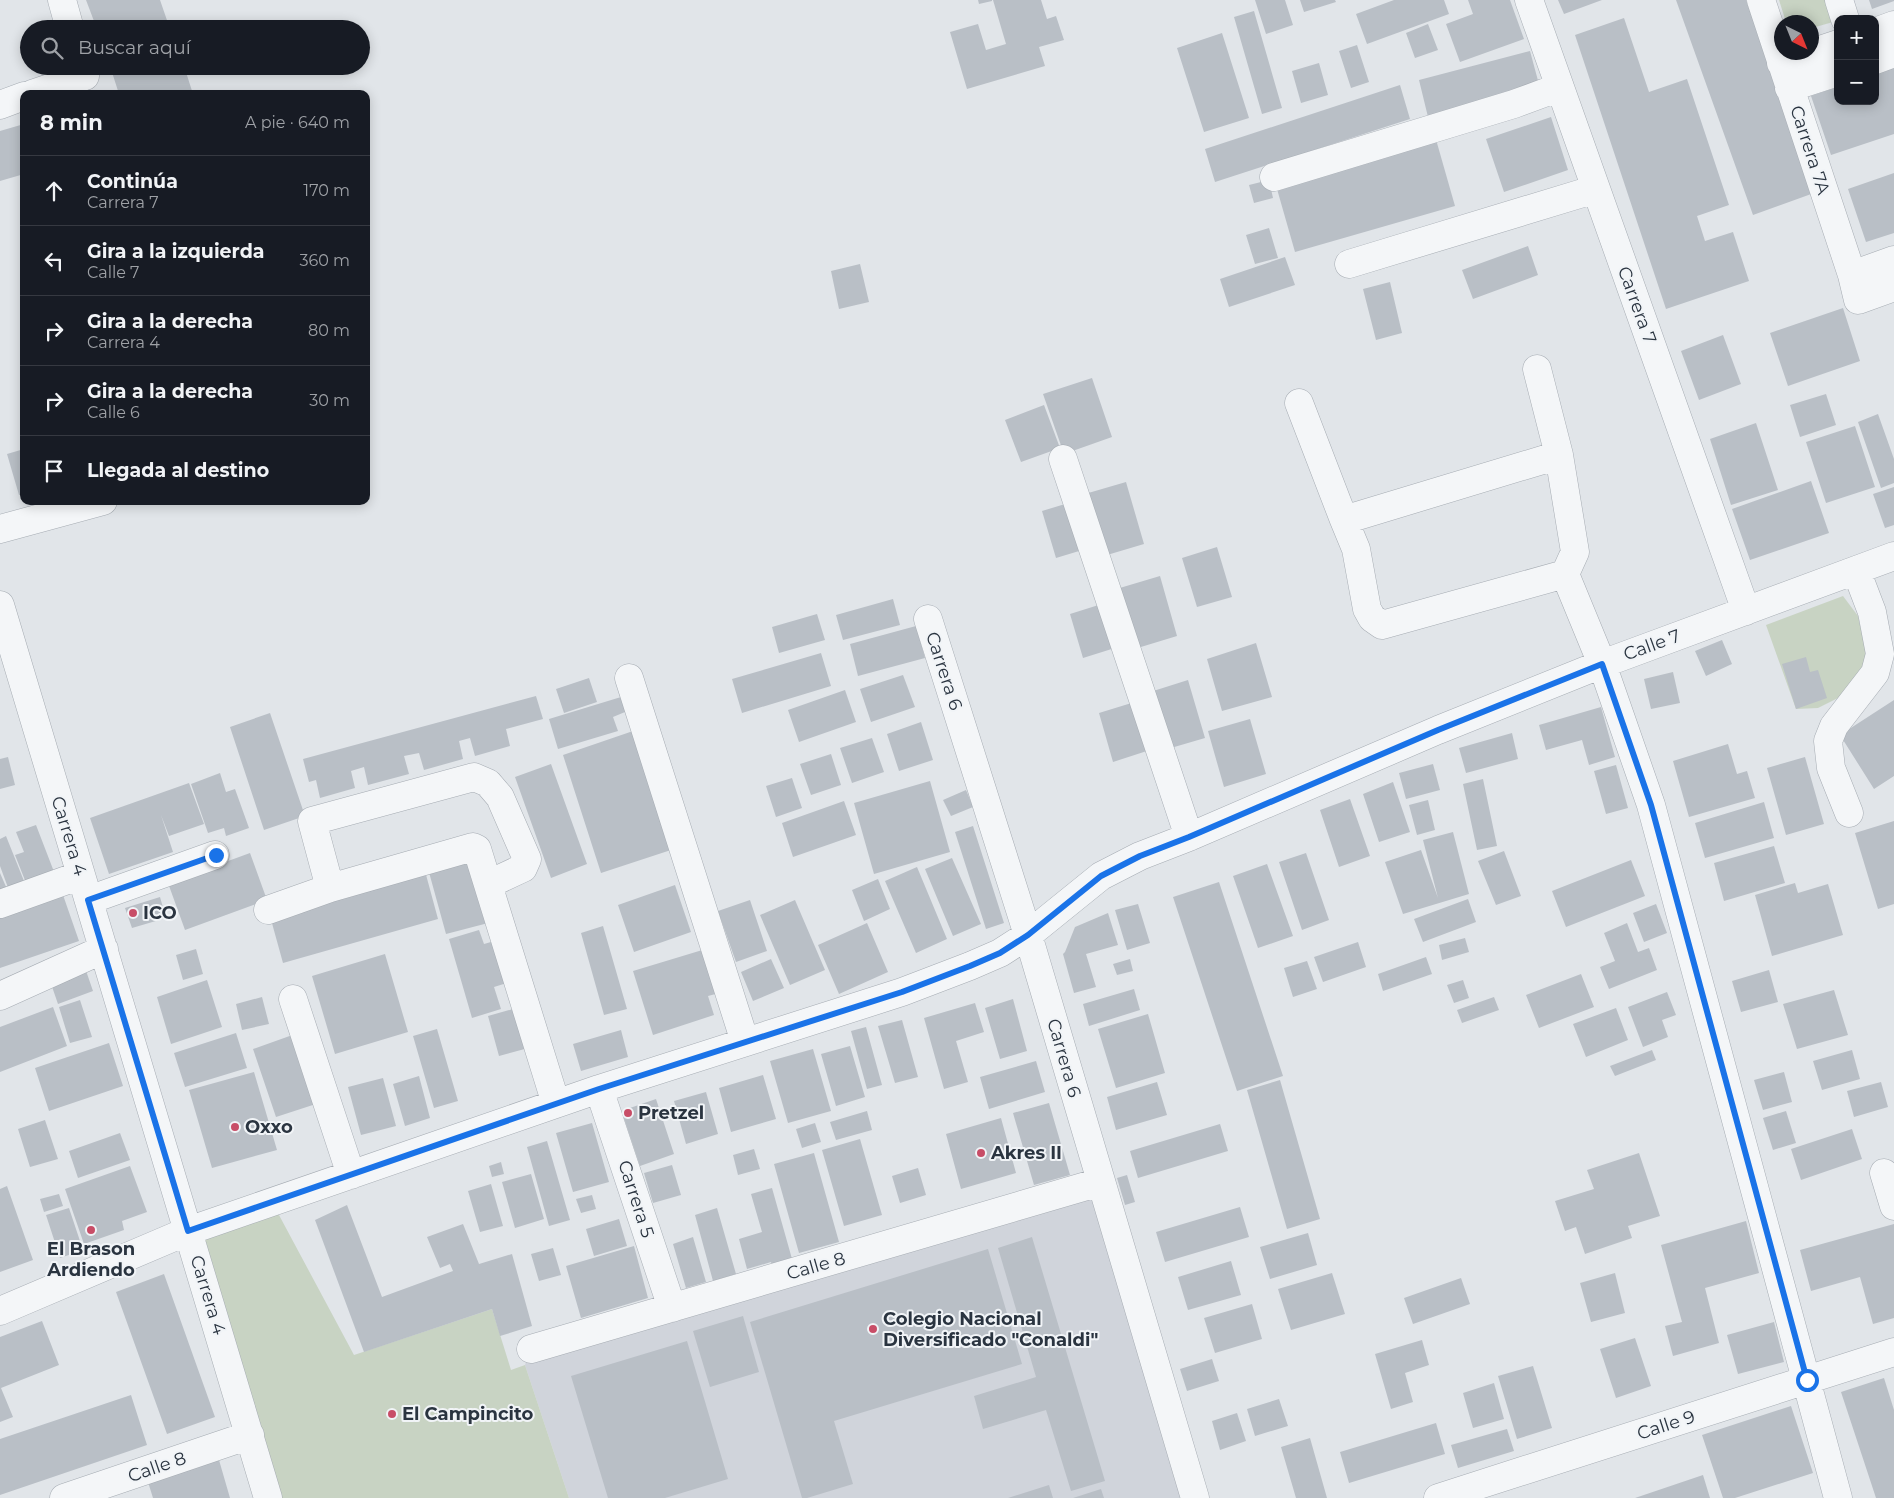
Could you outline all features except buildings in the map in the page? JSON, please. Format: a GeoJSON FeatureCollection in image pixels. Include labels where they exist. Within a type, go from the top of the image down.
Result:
{"type":"FeatureCollection","features":[{"type":"Feature","properties":{"kind":"street"},"geometry":{"type":"LineString","coordinates":[[62,0],[68,20]]}},
{"type":"Feature","properties":{"kind":"street","name":"Carrera 7"},"geometry":{"type":"LineString","coordinates":[[1529,0],[1746,611]]}},
{"type":"Feature","properties":{"kind":"street","name":"Carrera 7A"},"geometry":{"type":"LineString","coordinates":[[1761,0],[1855,287]]}},
{"type":"Feature","properties":{"kind":"street"},"geometry":{"type":"LineString","coordinates":[[1839,0],[1844,15]]}},
{"type":"Feature","properties":{"kind":"street"},"geometry":{"type":"LineString","coordinates":[[1879,31],[1894,25]]}},
{"type":"Feature","properties":{"kind":"street"},"geometry":{"type":"LineString","coordinates":[[1781,63],[1834,45]]}},
{"type":"Feature","properties":{"kind":"street"},"geometry":{"type":"LineString","coordinates":[[1879,59],[1894,53]]}},
{"type":"Feature","properties":{"kind":"street"},"geometry":{"type":"LineString","coordinates":[[1789,88],[1834,73]]}},
{"type":"Feature","properties":{"kind":"street"},"geometry":{"type":"LineString","coordinates":[[46,90],[86,79]]}},
{"type":"Feature","properties":{"kind":"street"},"geometry":{"type":"LineString","coordinates":[[1274,176],[1514,104],[1560,87]]}},
{"type":"Feature","properties":{"kind":"street"},"geometry":{"type":"LineString","coordinates":[[0,104],[20,97]]}},
{"type":"Feature","properties":{"kind":"street"},"geometry":{"type":"LineString","coordinates":[[1349,264],[1596,189]]}},
{"type":"Feature","properties":{"kind":"street"},"geometry":{"type":"LineString","coordinates":[[1855,287],[1894,260]]}},
{"type":"Feature","properties":{"kind":"street"},"geometry":{"type":"LineString","coordinates":[[1855,287],[1894,287]]}},
{"type":"Feature","properties":{"kind":"street"},"geometry":{"type":"LineString","coordinates":[[1538,369],[1559,455],[1575,552],[1565,574],[1602,664],[1651,805],[1838,1498]]}},
{"type":"Feature","properties":{"kind":"street"},"geometry":{"type":"LineString","coordinates":[[1299,403],[1356,549],[1367,609],[1372,618],[1382,625],[1565,574]]}},
{"type":"Feature","properties":{"kind":"street"},"geometry":{"type":"LineString","coordinates":[[1344,520],[1559,455]]}},
{"type":"Feature","properties":{"kind":"street"},"geometry":{"type":"LineString","coordinates":[[1062,459],[1189,837]]}},
{"type":"Feature","properties":{"kind":"street"},"geometry":{"type":"LineString","coordinates":[[0,529],[88,505]]}},
{"type":"Feature","properties":{"kind":"street","name":"Calle 7"},"geometry":{"type":"LineString","coordinates":[[0,1311],[188,1231],[599,1089],[902,992],[961,970],[1000,953],[1028,935],[1101,876],[1140,856],[1189,837],[1438,730],[1602,664],[1894,556]]}},
{"type":"Feature","properties":{"kind":"street"},"geometry":{"type":"LineString","coordinates":[[1848,813],[1831,768],[1828,741],[1834,726],[1874,673],[1880,654],[1872,612],[1856,570]]}},
{"type":"Feature","properties":{"kind":"street","name":"Carrera 4"},"geometry":{"type":"LineString","coordinates":[[0,605],[6,645],[85,887],[268,1498]]}},
{"type":"Feature","properties":{"kind":"street","name":"Carrera 6"},"geometry":{"type":"LineString","coordinates":[[928,619],[1028,935],[1195,1498]]}},
{"type":"Feature","properties":{"kind":"street"},"geometry":{"type":"LineString","coordinates":[[629,678],[745,1042]]}},
{"type":"Feature","properties":{"kind":"street"},"geometry":{"type":"LineString","coordinates":[[330,888],[312,821],[474,777],[488,783],[500,796],[527,858],[523,868],[488,884]]}},
{"type":"Feature","properties":{"kind":"street"},"geometry":{"type":"LineString","coordinates":[[268,910],[330,888],[473,847],[477,849],[556,1104]]}},
{"type":"Feature","properties":{"kind":"street"},"geometry":{"type":"LineString","coordinates":[[0,904],[85,887],[216,855]]}},
{"type":"Feature","properties":{"kind":"street"},"geometry":{"type":"LineString","coordinates":[[0,996],[104,949]]}},
{"type":"Feature","properties":{"kind":"street"},"geometry":{"type":"LineString","coordinates":[[293,999],[351,1175]]}},
{"type":"Feature","properties":{"kind":"street","name":"Carrera 5"},"geometry":{"type":"LineString","coordinates":[[599,1089],[672,1308]]}},
{"type":"Feature","properties":{"kind":"street"},"geometry":{"type":"LineString","coordinates":[[1884,1173],[1894,1206]]}},
{"type":"Feature","properties":{"kind":"street","name":"Calle 8"},"geometry":{"type":"LineString","coordinates":[[531,1349],[1100,1182]]}},
{"type":"Feature","properties":{"kind":"street","name":"Calle 9"},"geometry":{"type":"LineString","coordinates":[[1438,1498],[1894,1352]]}},
{"type":"Feature","properties":{"kind":"street","name":"Calle 8"},"geometry":{"type":"LineString","coordinates":[[64,1498],[250,1435]]}},
{"type":"Feature","properties":{"kind":"shaded area","name":"Colegio Nacional Diversificado \"Conaldi\""},"geometry":{"type":"Polygon","coordinates":[[[1100,1182],[1195,1498],[569,1498],[525,1365],[531,1349],[1100,1182]]]}},
{"type":"Feature","properties":{"kind":"green space"},"geometry":{"type":"Polygon","coordinates":[[[1779,0],[1826,0],[1833,22],[1819,26],[1819,15],[1784,15],[1779,0]]]}},
{"type":"Feature","properties":{"kind":"green space"},"geometry":{"type":"Polygon","coordinates":[[[1843,596],[1858,616],[1869,665],[1848,693],[1818,708],[1796,709],[1766,625],[1843,596]]]}},
{"type":"Feature","properties":{"kind":"green space","name":"El Campincito"},"geometry":{"type":"Polygon","coordinates":[[[272,1202],[354,1355],[492,1309],[511,1370],[525,1365],[569,1498],[268,1498],[188,1231],[272,1202]]]}},
{"type":"Feature","properties":{"kind":"place","name":"ICO"},"geometry":{"type":"Point","coordinates":[133,913]}},
{"type":"Feature","properties":{"kind":"place","name":"Pretzel"},"geometry":{"type":"Point","coordinates":[628,1113]}},
{"type":"Feature","properties":{"kind":"place","name":"Oxxo"},"geometry":{"type":"Point","coordinates":[235,1127]}},
{"type":"Feature","properties":{"kind":"place","name":"Akres II"},"geometry":{"type":"Point","coordinates":[981,1153]}},
{"type":"Feature","properties":{"kind":"place","name":"El Brason Ardiendo"},"geometry":{"type":"Point","coordinates":[91,1230]}},
{"type":"Feature","properties":{"kind":"place","name":"Colegio Nacional Diversificado \"Conaldi\""},"geometry":{"type":"Point","coordinates":[873,1329]}},
{"type":"Feature","properties":{"kind":"place","name":"El Campincito"},"geometry":{"type":"Point","coordinates":[392,1414]}},
{"type":"Feature","properties":{"kind":"route"},"geometry":{"type":"LineString","coordinates":[[216,855],[88,900],[188,1231],[599,1089],[902,992],[970,966],[1000,953],[1028,935],[1101,876],[1140,856],[1189,837],[1438,730],[1602,664],[1651,805],[1807,1380]]}}]}
